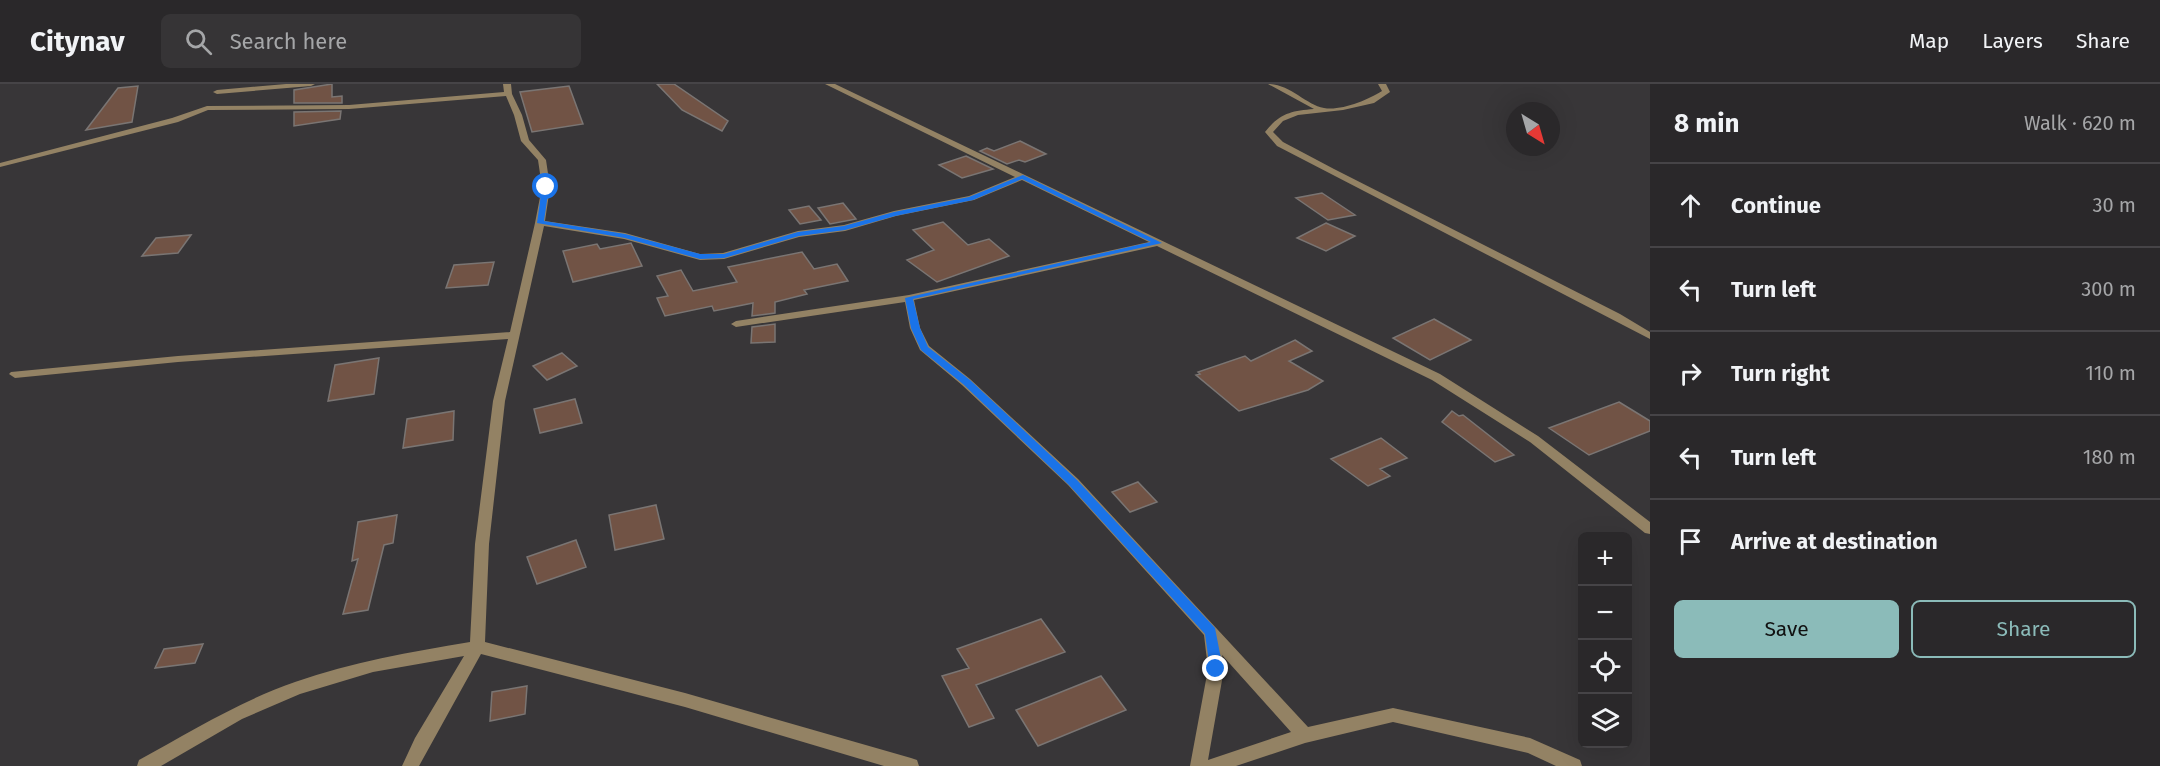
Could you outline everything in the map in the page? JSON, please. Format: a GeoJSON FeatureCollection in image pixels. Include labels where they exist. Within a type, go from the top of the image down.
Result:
{"type":"FeatureCollection","features":[{"type":"Feature","properties":{"kind":"street"},"geometry":{"type":"LineString","coordinates":[[207,108],[218,88],[311,84]]}},
{"type":"Feature","properties":{"kind":"street"},"geometry":{"type":"LineString","coordinates":[[410,766],[477,646],[486,503],[498,401],[540,223],[546,187],[542,160],[525,141],[518,115],[508,94],[507,84]]}},
{"type":"Feature","properties":{"kind":"street"},"geometry":{"type":"LineString","coordinates":[[829,84],[1436,377],[1534,439],[1650,529]]}},
{"type":"Feature","properties":{"kind":"street"},"geometry":{"type":"LineString","coordinates":[[1272,84],[1320,109]]}},
{"type":"Feature","properties":{"kind":"street"},"geometry":{"type":"LineString","coordinates":[[1382,84],[1386,92],[1371,101],[1280,118],[1269,132],[1280,144],[1321,166],[1616,316],[1650,336]]}},
{"type":"Feature","properties":{"kind":"street"},"geometry":{"type":"LineString","coordinates":[[0,165],[175,120],[207,108],[349,107],[508,94]]}},
{"type":"Feature","properties":{"kind":"street"},"geometry":{"type":"LineString","coordinates":[[540,223],[625,236],[700,256],[724,256],[798,234],[845,228],[894,214],[971,198],[1023,177]]}},
{"type":"Feature","properties":{"kind":"street"},"geometry":{"type":"LineString","coordinates":[[736,324],[909,298],[1158,243]]}},
{"type":"Feature","properties":{"kind":"street"},"geometry":{"type":"LineString","coordinates":[[909,298],[915,328],[924,348],[966,382],[1073,482],[1305,735]]}},
{"type":"Feature","properties":{"kind":"street"},"geometry":{"type":"LineString","coordinates":[[15,374],[178,359],[515,334]]}},
{"type":"Feature","properties":{"kind":"street"},"geometry":{"type":"LineString","coordinates":[[1198,766],[1216,669],[1210,632]]}},
{"type":"Feature","properties":{"kind":"street"},"geometry":{"type":"LineString","coordinates":[[145,766],[236,714],[297,688],[373,665],[477,646],[685,699],[911,766]]}},
{"type":"Feature","properties":{"kind":"street"},"geometry":{"type":"LineString","coordinates":[[1212,766],[1305,735],[1393,715],[1530,746],[1574,766]]}},
{"type":"Feature","properties":{"kind":"building"},"geometry":{"type":"Polygon","coordinates":[[[332,84],[332,97],[342,96],[342,103],[294,103],[294,90],[332,84]]]}},
{"type":"Feature","properties":{"kind":"building"},"geometry":{"type":"Polygon","coordinates":[[[657,84],[674,84],[728,121],[722,131],[682,110],[657,84]]]}},
{"type":"Feature","properties":{"kind":"building"},"geometry":{"type":"Polygon","coordinates":[[[138,86],[132,122],[86,130],[118,88],[138,86]]]}},
{"type":"Feature","properties":{"kind":"building"},"geometry":{"type":"Polygon","coordinates":[[[569,86],[583,124],[532,132],[520,92],[569,86]]]}},
{"type":"Feature","properties":{"kind":"building"},"geometry":{"type":"Polygon","coordinates":[[[341,111],[340,119],[294,126],[294,112],[341,111]]]}},
{"type":"Feature","properties":{"kind":"building"},"geometry":{"type":"Polygon","coordinates":[[[1020,141],[1046,154],[1025,162],[1019,160],[1007,164],[980,151],[987,148],[994,151],[1020,141]]]}},
{"type":"Feature","properties":{"kind":"building"},"geometry":{"type":"Polygon","coordinates":[[[966,156],[993,169],[962,178],[939,165],[966,156]]]}},
{"type":"Feature","properties":{"kind":"building"},"geometry":{"type":"Polygon","coordinates":[[[1322,193],[1355,215],[1328,220],[1296,198],[1322,193]]]}},
{"type":"Feature","properties":{"kind":"building"},"geometry":{"type":"Polygon","coordinates":[[[843,203],[856,219],[830,224],[818,208],[843,203]]]}},
{"type":"Feature","properties":{"kind":"building"},"geometry":{"type":"Polygon","coordinates":[[[809,206],[821,220],[800,224],[789,210],[809,206]]]}},
{"type":"Feature","properties":{"kind":"building"},"geometry":{"type":"Polygon","coordinates":[[[943,222],[968,245],[989,239],[1009,256],[937,282],[907,260],[934,250],[913,230],[943,222]]]}},
{"type":"Feature","properties":{"kind":"building"},"geometry":{"type":"Polygon","coordinates":[[[1326,223],[1355,236],[1326,251],[1297,238],[1326,223]]]}},
{"type":"Feature","properties":{"kind":"building"},"geometry":{"type":"Polygon","coordinates":[[[191,235],[178,253],[142,256],[156,238],[191,235]]]}},
{"type":"Feature","properties":{"kind":"building"},"geometry":{"type":"Polygon","coordinates":[[[631,243],[642,266],[573,282],[563,251],[597,244],[600,249],[631,243]]]}},
{"type":"Feature","properties":{"kind":"building"},"geometry":{"type":"Polygon","coordinates":[[[802,252],[814,269],[837,264],[848,281],[804,290],[807,294],[775,302],[775,313],[752,316],[753,303],[714,311],[712,306],[665,316],[657,298],[668,296],[657,276],[681,270],[693,291],[737,282],[728,267],[802,252]]]}},
{"type":"Feature","properties":{"kind":"building"},"geometry":{"type":"Polygon","coordinates":[[[494,262],[488,285],[446,288],[454,265],[494,262]]]}},
{"type":"Feature","properties":{"kind":"building"},"geometry":{"type":"Polygon","coordinates":[[[1434,319],[1471,340],[1430,360],[1393,338],[1434,319]]]}},
{"type":"Feature","properties":{"kind":"building"},"geometry":{"type":"Polygon","coordinates":[[[775,324],[775,342],[751,343],[752,327],[775,324]]]}},
{"type":"Feature","properties":{"kind":"building"},"geometry":{"type":"Polygon","coordinates":[[[1295,340],[1312,351],[1289,361],[1323,381],[1308,390],[1239,411],[1196,375],[1200,374],[1198,372],[1245,356],[1251,361],[1295,340]]]}},
{"type":"Feature","properties":{"kind":"building"},"geometry":{"type":"Polygon","coordinates":[[[562,353],[577,366],[547,380],[533,366],[562,353]]]}},
{"type":"Feature","properties":{"kind":"building"},"geometry":{"type":"Polygon","coordinates":[[[379,358],[374,394],[328,401],[335,365],[379,358]]]}},
{"type":"Feature","properties":{"kind":"building"},"geometry":{"type":"Polygon","coordinates":[[[575,399],[582,423],[540,433],[534,409],[575,399]]]}},
{"type":"Feature","properties":{"kind":"building"},"geometry":{"type":"Polygon","coordinates":[[[1619,402],[1650,421],[1650,431],[1589,455],[1549,428],[1619,402]]]}},
{"type":"Feature","properties":{"kind":"building"},"geometry":{"type":"Polygon","coordinates":[[[454,411],[453,440],[403,448],[407,419],[454,411]]]}},
{"type":"Feature","properties":{"kind":"building"},"geometry":{"type":"Polygon","coordinates":[[[1452,411],[1459,416],[1463,415],[1514,455],[1495,462],[1442,422],[1452,411]]]}},
{"type":"Feature","properties":{"kind":"building"},"geometry":{"type":"Polygon","coordinates":[[[1381,438],[1407,458],[1380,469],[1390,476],[1368,486],[1331,459],[1381,438]]]}},
{"type":"Feature","properties":{"kind":"building"},"geometry":{"type":"Polygon","coordinates":[[[1138,482],[1157,502],[1130,512],[1112,492],[1138,482]]]}},
{"type":"Feature","properties":{"kind":"building"},"geometry":{"type":"Polygon","coordinates":[[[656,505],[664,539],[615,550],[609,515],[656,505]]]}},
{"type":"Feature","properties":{"kind":"building"},"geometry":{"type":"Polygon","coordinates":[[[397,515],[393,543],[384,545],[368,610],[343,614],[358,559],[352,561],[358,522],[397,515]]]}},
{"type":"Feature","properties":{"kind":"building"},"geometry":{"type":"Polygon","coordinates":[[[576,540],[586,567],[537,584],[527,557],[576,540]]]}},
{"type":"Feature","properties":{"kind":"building"},"geometry":{"type":"Polygon","coordinates":[[[1041,619],[1065,652],[976,685],[994,718],[969,727],[942,676],[969,668],[957,649],[1041,619]]]}},
{"type":"Feature","properties":{"kind":"building"},"geometry":{"type":"Polygon","coordinates":[[[203,644],[195,663],[155,668],[164,649],[203,644]]]}},
{"type":"Feature","properties":{"kind":"building"},"geometry":{"type":"Polygon","coordinates":[[[1101,676],[1126,710],[1038,746],[1016,710],[1101,676]]]}},
{"type":"Feature","properties":{"kind":"building"},"geometry":{"type":"Polygon","coordinates":[[[527,686],[525,714],[490,721],[492,692],[527,686]]]}},
{"type":"Feature","properties":{"kind":"route"},"geometry":{"type":"LineString","coordinates":[[546,187],[540,223],[625,236],[700,256],[724,256],[798,234],[845,228],[894,214],[971,198],[1023,177],[1158,243],[909,298],[915,328],[924,348],[966,382],[1073,482],[1210,632],[1216,669]]}}]}
